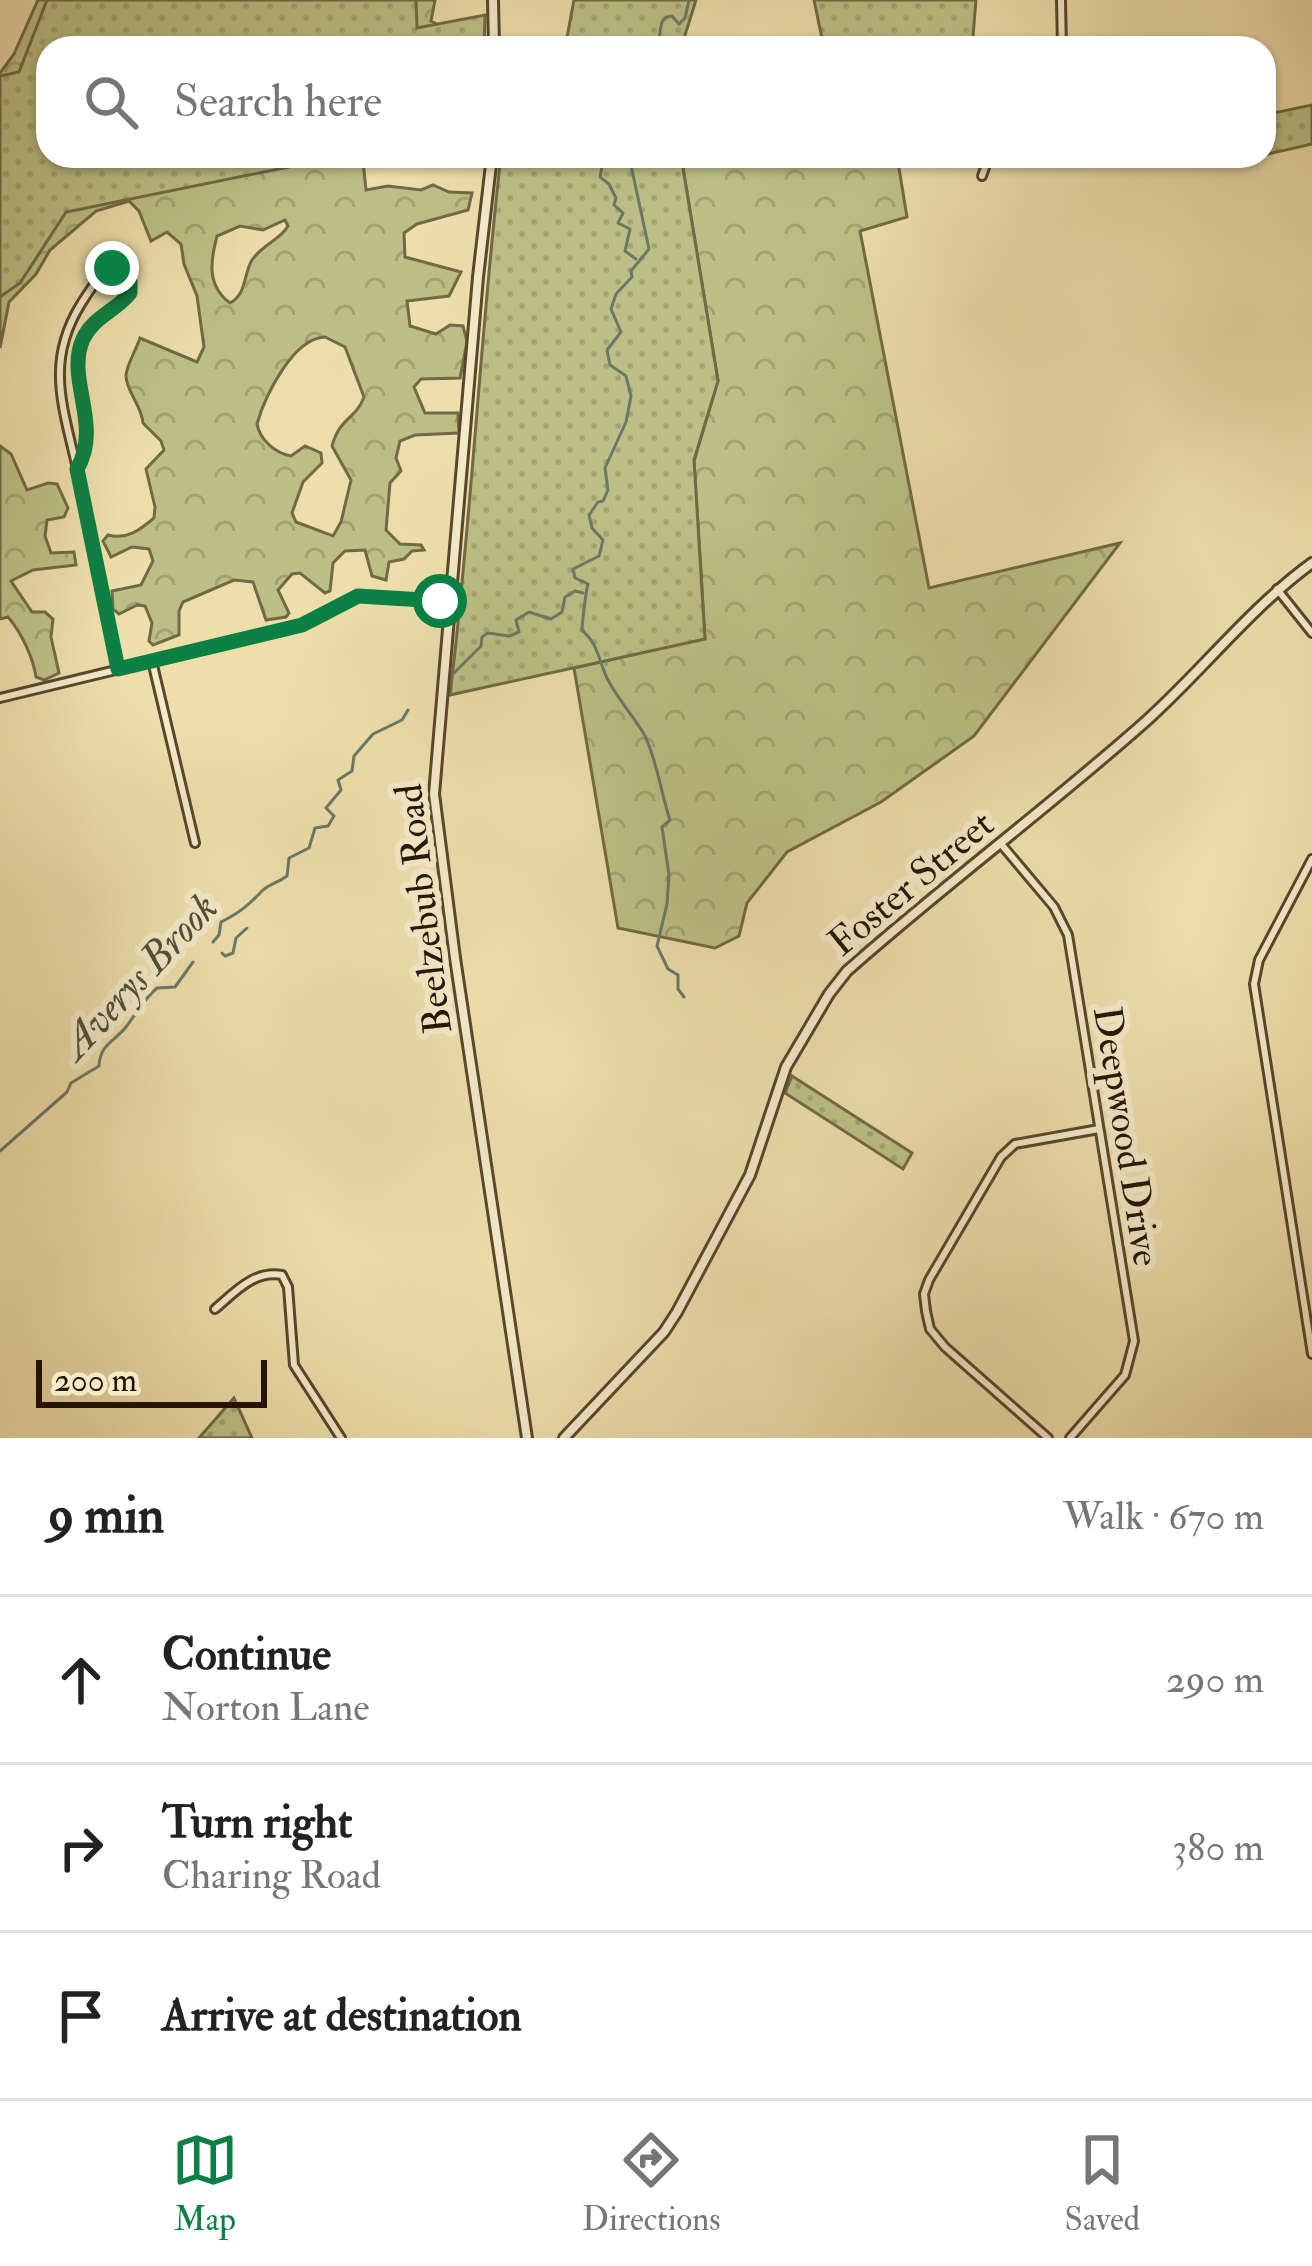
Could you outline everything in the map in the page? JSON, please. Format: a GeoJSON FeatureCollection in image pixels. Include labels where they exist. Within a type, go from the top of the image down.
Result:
{"type":"FeatureCollection","features":[{"type":"Feature","properties":{"kind":"street"},"geometry":{"type":"LineString","coordinates":[[493,0],[494,36]]}},
{"type":"Feature","properties":{"kind":"street"},"geometry":{"type":"LineString","coordinates":[[1061,0],[1062,36]]}},
{"type":"Feature","properties":{"kind":"street","name":"Beelzebub Road"},"geometry":{"type":"LineString","coordinates":[[491,168],[436,755],[437,837],[527,1438]]}},
{"type":"Feature","properties":{"kind":"street"},"geometry":{"type":"LineString","coordinates":[[982,176],[985,168]]}},
{"type":"Feature","properties":{"kind":"street"},"geometry":{"type":"LineString","coordinates":[[77,469],[84,456],[87,426],[78,358],[82,341],[93,322],[130,293],[124,271],[112,268],[89,292],[58,351],[58,368],[77,469],[118,669]]}},
{"type":"Feature","properties":{"kind":"street","name":"Foster Street"},"geometry":{"type":"LineString","coordinates":[[564,1438],[664,1332],[677,1312],[750,1175],[786,1066],[829,994],[867,954],[1176,694],[1277,589],[1312,563]]}},
{"type":"Feature","properties":{"kind":"street"},"geometry":{"type":"LineString","coordinates":[[1277,589],[1312,633]]}},
{"type":"Feature","properties":{"kind":"street"},"geometry":{"type":"LineString","coordinates":[[0,698],[302,625],[358,596],[452,602]]}},
{"type":"Feature","properties":{"kind":"street"},"geometry":{"type":"LineString","coordinates":[[152,661],[195,843]]}},
{"type":"Feature","properties":{"kind":"street","name":"Deepwood Drive"},"geometry":{"type":"LineString","coordinates":[[1001,844],[1054,907],[1068,935],[1134,1341],[1125,1375],[1070,1438]]}},
{"type":"Feature","properties":{"kind":"street"},"geometry":{"type":"LineString","coordinates":[[1312,859],[1259,960],[1254,984],[1312,1354]]}},
{"type":"Feature","properties":{"kind":"street"},"geometry":{"type":"LineString","coordinates":[[1048,1438],[945,1347],[930,1329],[924,1294],[1001,1156],[1016,1144],[1099,1129]]}},
{"type":"Feature","properties":{"kind":"street"},"geometry":{"type":"LineString","coordinates":[[214,1309],[252,1279],[282,1275],[288,1287],[294,1365],[341,1438]]}},
{"type":"Feature","properties":{"kind":"green space"},"geometry":{"type":"Polygon","coordinates":[[[38,0],[435,0],[431,21],[460,36],[36,36],[36,168],[364,168],[366,190],[388,186],[421,190],[433,185],[449,192],[472,193],[468,210],[417,224],[404,233],[405,257],[461,272],[449,296],[407,301],[410,326],[436,334],[450,325],[463,326],[467,342],[460,378],[421,379],[414,387],[425,413],[458,413],[459,433],[415,435],[400,441],[396,458],[401,471],[390,483],[386,530],[400,544],[421,545],[424,550],[389,562],[386,580],[372,576],[365,550],[345,551],[333,563],[330,591],[325,593],[300,573],[292,574],[278,590],[289,613],[286,617],[266,620],[253,582],[234,580],[183,602],[179,635],[153,645],[145,606],[119,614],[113,609],[112,591],[141,585],[153,561],[149,549],[132,547],[111,557],[103,541],[108,535],[133,533],[154,518],[146,469],[164,450],[143,423],[126,372],[140,338],[197,362],[204,347],[197,296],[181,244],[167,232],[151,241],[139,211],[129,201],[96,211],[50,250],[36,274],[9,302],[0,348],[0,73],[14,54],[38,0]],[[285,220],[263,230],[240,226],[217,236],[212,273],[217,289],[230,303],[242,289],[252,260],[288,226],[285,220]],[[325,337],[302,347],[274,384],[257,424],[279,452],[291,456],[305,446],[321,453],[322,463],[303,482],[292,513],[296,522],[333,536],[351,480],[332,446],[364,397],[345,347],[325,337]]]}},
{"type":"Feature","properties":{"kind":"green space"},"geometry":{"type":"Polygon","coordinates":[[[47,0],[416,0],[417,28],[485,15],[484,36],[36,36],[36,168],[284,168],[66,212],[20,283],[0,297],[0,76],[19,72],[47,0]]]}},
{"type":"Feature","properties":{"kind":"green space"},"geometry":{"type":"Polygon","coordinates":[[[574,0],[696,0],[685,36],[567,36],[574,0]]]}},
{"type":"Feature","properties":{"kind":"green space"},"geometry":{"type":"Polygon","coordinates":[[[814,0],[976,0],[973,36],[822,36],[814,0]]]}},
{"type":"Feature","properties":{"kind":"green space"},"geometry":{"type":"Polygon","coordinates":[[[1312,105],[1312,144],[1276,152],[1276,112],[1312,105]]]}},
{"type":"Feature","properties":{"kind":"green space"},"geometry":{"type":"Polygon","coordinates":[[[500,168],[683,168],[718,381],[694,460],[705,639],[450,695],[500,168]]]}},
{"type":"Feature","properties":{"kind":"green space"},"geometry":{"type":"Polygon","coordinates":[[[683,168],[899,168],[907,217],[860,231],[929,588],[1120,543],[974,736],[881,802],[787,852],[747,903],[739,936],[715,948],[618,928],[574,668],[705,638],[694,461],[718,381],[683,168]]]}},
{"type":"Feature","properties":{"kind":"green space"},"geometry":{"type":"Polygon","coordinates":[[[0,446],[11,454],[27,490],[57,484],[68,508],[64,517],[47,520],[45,536],[51,553],[74,552],[76,565],[33,570],[11,581],[32,612],[45,612],[53,619],[51,637],[59,673],[44,680],[36,677],[13,623],[8,617],[0,619],[0,446]]]}},
{"type":"Feature","properties":{"kind":"green space"},"geometry":{"type":"Polygon","coordinates":[[[792,1076],[912,1153],[903,1169],[785,1093],[792,1076]]]}},
{"type":"Feature","properties":{"kind":"green space"},"geometry":{"type":"Polygon","coordinates":[[[234,1398],[252,1438],[199,1438],[234,1398]]]}},
{"type":"Feature","properties":{"kind":"waterway"},"geometry":{"type":"LineString","coordinates":[[659,36],[664,19],[672,16],[679,24],[685,18],[689,0]]}},
{"type":"Feature","properties":{"kind":"waterway"},"geometry":{"type":"LineString","coordinates":[[602,168],[600,177],[609,184],[614,205],[623,213],[618,223],[630,229],[625,251],[636,259]]}},
{"type":"Feature","properties":{"kind":"waterway"},"geometry":{"type":"LineString","coordinates":[[632,168],[649,249],[616,294],[611,309],[621,332],[607,350],[610,365],[626,376],[631,396],[626,422],[605,468],[608,490],[589,515],[592,528],[603,540],[599,556],[573,569],[575,578],[588,584],[582,630],[645,736],[670,820],[662,827],[669,875],[657,946],[668,969],[678,975],[678,989],[684,997]]}},
{"type":"Feature","properties":{"kind":"waterway"},"geometry":{"type":"LineString","coordinates":[[450,677],[488,633],[509,636],[519,632],[516,620],[529,612],[551,619],[562,612],[565,597],[575,591],[583,593]]}},
{"type":"Feature","properties":{"kind":"waterway","name":"Averys Brook"},"geometry":{"type":"LineString","coordinates":[[213,942],[221,922],[287,876],[289,858],[309,848],[315,828],[328,826],[334,816],[326,808],[341,790],[338,780],[352,771],[354,756],[373,734],[402,720],[408,710]]}},
{"type":"Feature","properties":{"kind":"waterway"},"geometry":{"type":"LineString","coordinates":[[222,953],[233,953],[236,938],[247,928]]}},
{"type":"Feature","properties":{"kind":"waterway","name":"Averys Brook"},"geometry":{"type":"LineString","coordinates":[[0,1151],[67,1092],[71,1083],[99,1066],[105,1048],[148,997],[157,988],[175,987],[193,962]]}},
{"type":"Feature","properties":{"kind":"route"},"geometry":{"type":"LineString","coordinates":[[112,268],[124,271],[130,293],[93,322],[82,341],[78,358],[87,426],[84,456],[77,469],[118,669],[302,625],[358,596],[440,601]]}}]}
